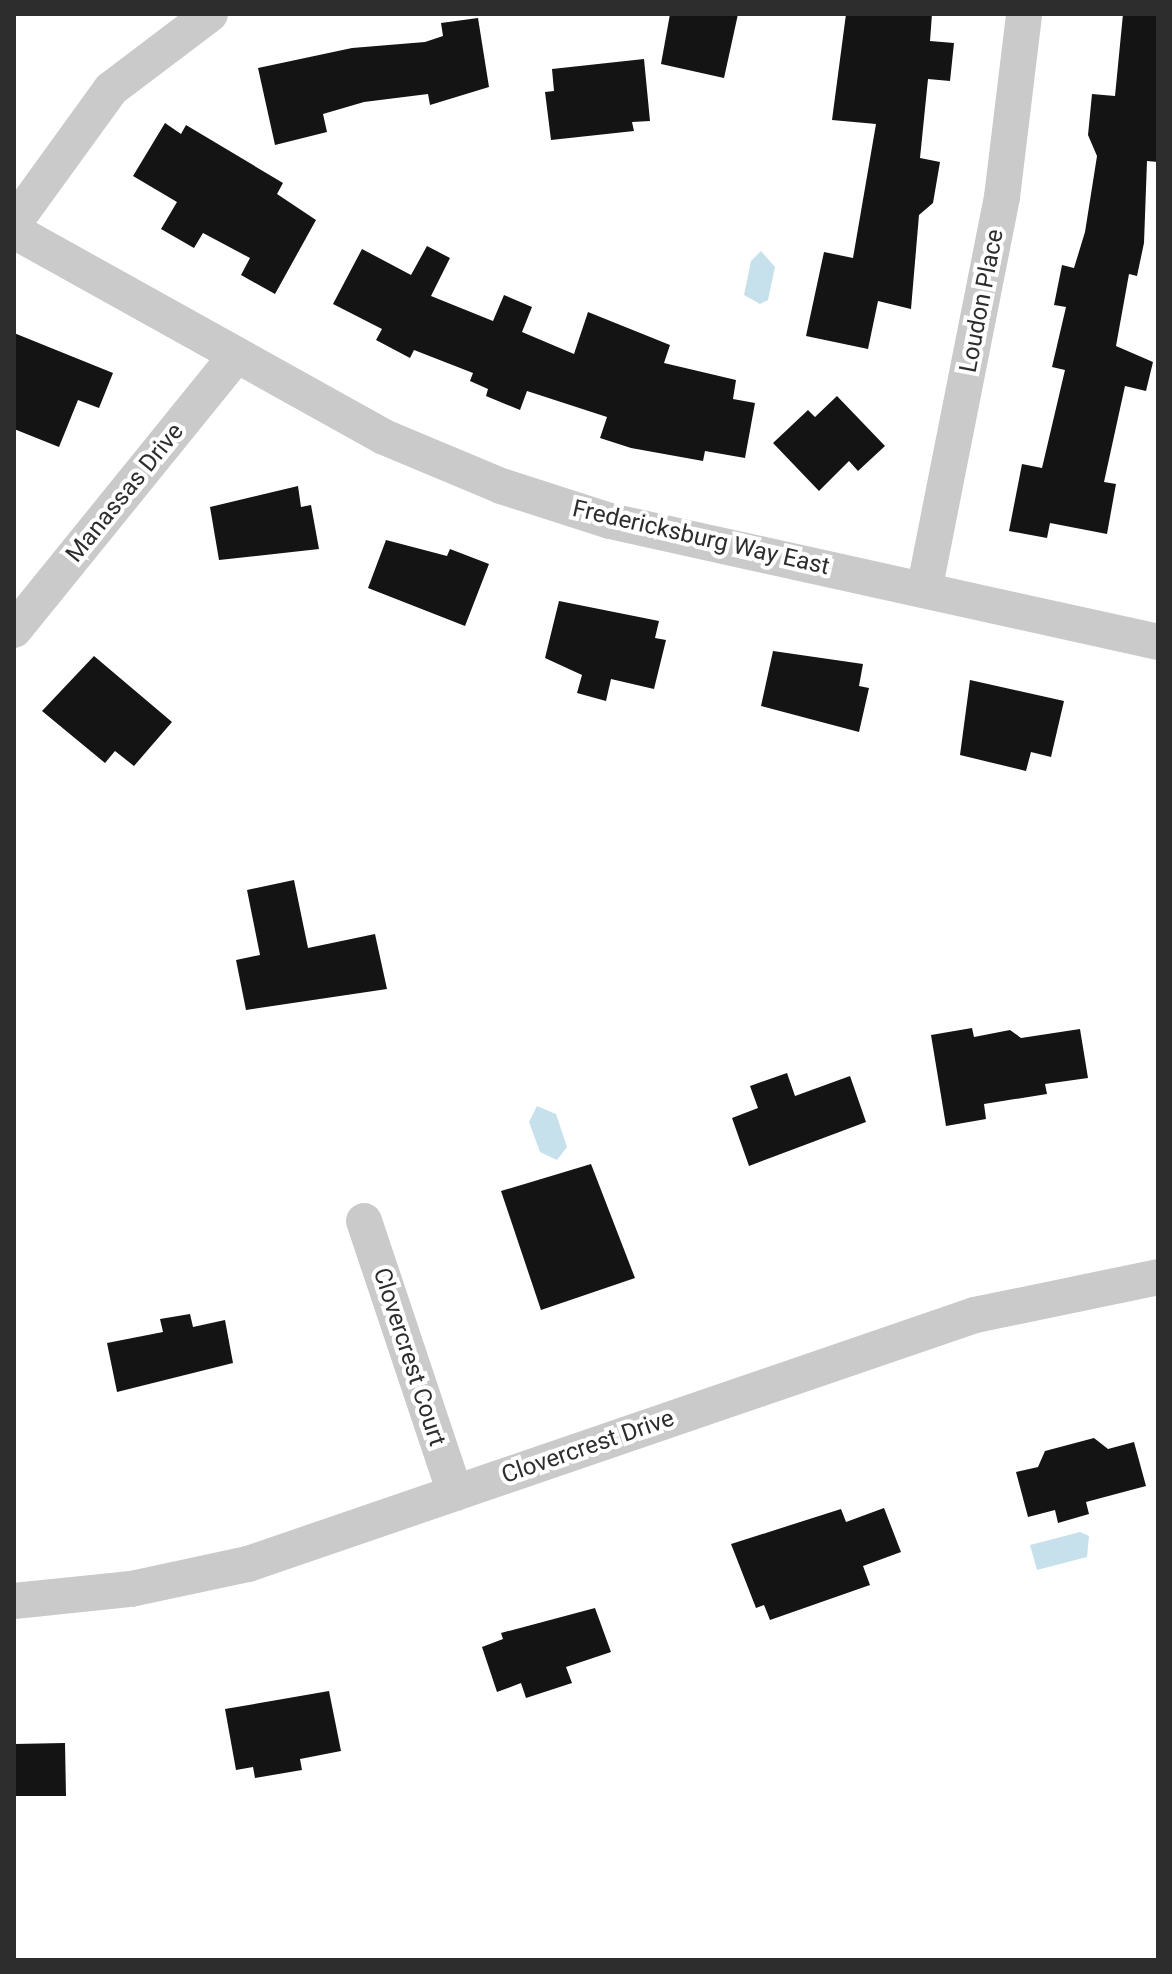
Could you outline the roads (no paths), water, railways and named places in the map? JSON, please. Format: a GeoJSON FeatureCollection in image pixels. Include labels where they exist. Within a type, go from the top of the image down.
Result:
{"type":"FeatureCollection","features":[{"type":"Feature","properties":{"kind":"street"},"geometry":{"type":"LineString","coordinates":[[14,223],[105,96],[174,35],[210,14]]}},
{"type":"Feature","properties":{"kind":"street","name":"Loudon Place"},"geometry":{"type":"LineString","coordinates":[[925,586],[1002,197],[1024,14]]}},
{"type":"Feature","properties":{"kind":"street","name":"Fredericksburg Way East"},"geometry":{"type":"LineString","coordinates":[[14,231],[384,437],[562,507],[925,586],[1158,642]]}},
{"type":"Feature","properties":{"kind":"street","name":"Manassas Drive"},"geometry":{"type":"LineString","coordinates":[[14,630],[236,356]]}},
{"type":"Feature","properties":{"kind":"street","name":"Clovercrest Court"},"geometry":{"type":"LineString","coordinates":[[364,1221],[455,1493]]}},
{"type":"Feature","properties":{"kind":"street","name":"Clovercrest Drive"},"geometry":{"type":"LineString","coordinates":[[14,1601],[219,1571],[975,1315],[1158,1277]]}},
{"type":"Feature","properties":{"kind":"water"},"geometry":{"type":"Polygon","coordinates":[[[761,251],[775,267],[768,300],[760,304],[744,295],[751,261],[761,251]]]}},
{"type":"Feature","properties":{"kind":"water"},"geometry":{"type":"Polygon","coordinates":[[[537,1106],[556,1114],[567,1147],[557,1160],[540,1152],[529,1122],[537,1106]]]}},
{"type":"Feature","properties":{"kind":"water"},"geometry":{"type":"Polygon","coordinates":[[[1080,1532],[1089,1536],[1087,1557],[1037,1570],[1030,1545],[1080,1532]]]}}]}
